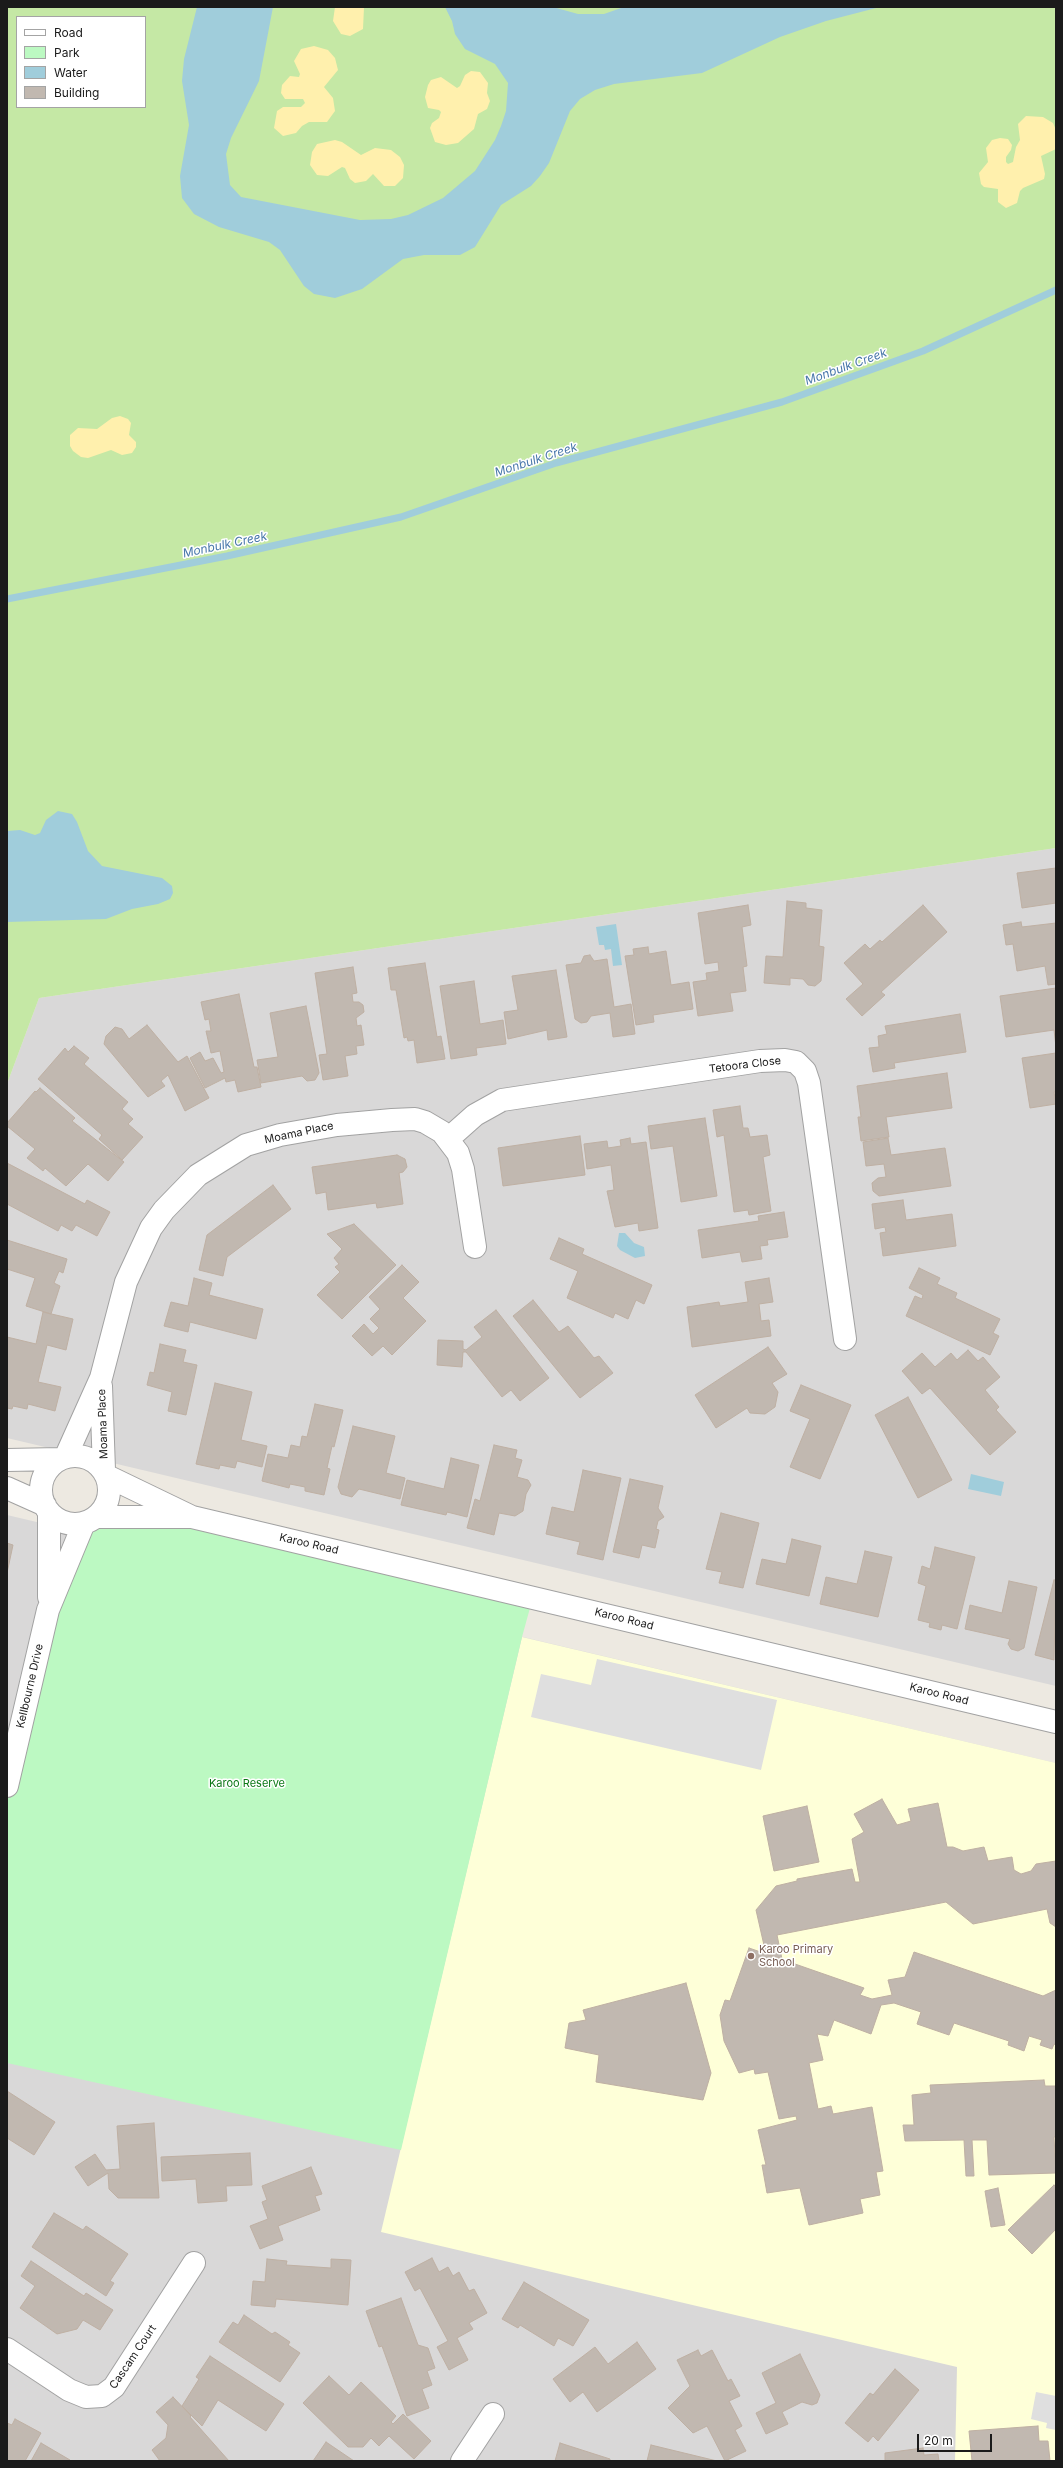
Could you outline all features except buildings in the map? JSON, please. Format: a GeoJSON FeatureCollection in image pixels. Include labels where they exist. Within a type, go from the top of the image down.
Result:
{"type":"FeatureCollection","features":[{"type":"Feature","properties":{"kind":"street","name":"Tetoora Close"},"geometry":{"type":"LineString","coordinates":[[448,1139],[475,1115],[502,1100],[773,1060],[796,1062],[805,1071],[809,1083],[845,1339]]}},
{"type":"Feature","properties":{"kind":"street","name":"Moama Place"},"geometry":{"type":"LineString","coordinates":[[63,1458],[101,1378],[120,1303],[139,1251],[164,1210],[198,1175],[246,1145],[280,1135],[330,1126],[415,1119],[434,1127],[448,1139],[458,1153],[463,1169],[475,1247]]}},
{"type":"Feature","properties":{"kind":"street","name":"Moama Place"},"geometry":{"type":"LineString","coordinates":[[101,1378],[106,1473]]}},
{"type":"Feature","properties":{"kind":"street"},"geometry":{"type":"LineString","coordinates":[[7,1460],[87,1457],[106,1473],[110,1494],[103,1510],[90,1520],[65,1523],[47,1508],[7,1488]]}},
{"type":"Feature","properties":{"kind":"street"},"geometry":{"type":"LineString","coordinates":[[47,1508],[41,1492],[43,1479],[47,1470],[63,1458]]}},
{"type":"Feature","properties":{"kind":"street","name":"Karoo Road"},"geometry":{"type":"LineString","coordinates":[[106,1473],[192,1517],[1056,1722]]}},
{"type":"Feature","properties":{"kind":"street","name":"Kellbourne Drive"},"geometry":{"type":"LineString","coordinates":[[7,1786],[48,1610],[51,1553],[47,1508]]}},
{"type":"Feature","properties":{"kind":"street","name":"Karoo Road"},"geometry":{"type":"LineString","coordinates":[[90,1520],[192,1517]]}},
{"type":"Feature","properties":{"kind":"street","name":"Kellbourne Drive"},"geometry":{"type":"LineString","coordinates":[[48,1610],[90,1520]]}},
{"type":"Feature","properties":{"kind":"street","name":"Cascam Court"},"geometry":{"type":"LineString","coordinates":[[7,2349],[69,2390],[86,2397],[102,2396],[114,2387],[194,2263]]}},
{"type":"Feature","properties":{"kind":"street"},"geometry":{"type":"LineString","coordinates":[[462,2461],[493,2414]]}},
{"type":"Feature","properties":{"kind":"shaded area"},"geometry":{"type":"Polygon","coordinates":[[[1056,848],[1056,1686],[7,1438],[7,1084],[39,998],[1056,848]]]}},
{"type":"Feature","properties":{"kind":"shaded area"},"geometry":{"type":"Polygon","coordinates":[[[7,1515],[1056,1763],[1056,2461],[7,2461],[7,1515]]]}},
{"type":"Feature","properties":{"kind":"shaded area","name":"Karoo Primary School"},"geometry":{"type":"Polygon","coordinates":[[[522,1637],[1056,1763],[1056,2461],[955,2461],[957,2367],[381,2232],[522,1637]]]}},
{"type":"Feature","properties":{"kind":"shaded area"},"geometry":{"type":"Polygon","coordinates":[[[597,1659],[777,1700],[761,1770],[531,1717],[541,1674],[591,1685],[597,1659]]]}},
{"type":"Feature","properties":{"kind":"shaded area"},"geometry":{"type":"Polygon","coordinates":[[[1036,2392],[1056,2396],[1056,2430],[1046,2428],[1047,2423],[1031,2419],[1036,2392]]]}},
{"type":"Feature","properties":{"kind":"green space"},"geometry":{"type":"Polygon","coordinates":[[[7,7],[1056,7],[1056,848],[39,998],[7,1084],[7,7]]]}},
{"type":"Feature","properties":{"kind":"green space","name":"Karoo Reserve"},"geometry":{"type":"Polygon","coordinates":[[[192,1517],[533,1597],[522,1637],[401,2150],[7,2063],[7,1786],[84,1523],[192,1517]]]}},
{"type":"Feature","properties":{"kind":"sand"},"geometry":{"type":"Polygon","coordinates":[[[335,7],[364,7],[363,29],[350,36],[341,34],[333,21],[335,7]]]}},
{"type":"Feature","properties":{"kind":"sand"},"geometry":{"type":"Polygon","coordinates":[[[314,46],[328,50],[335,58],[338,70],[324,87],[333,98],[335,111],[327,122],[309,122],[302,126],[296,133],[283,136],[274,128],[277,111],[283,107],[301,107],[305,103],[303,99],[285,99],[281,93],[282,85],[290,76],[299,77],[300,74],[294,61],[301,49],[314,46]]]}},
{"type":"Feature","properties":{"kind":"sand"},"geometry":{"type":"Polygon","coordinates":[[[471,71],[480,72],[488,83],[487,93],[490,101],[487,109],[478,114],[474,129],[458,143],[446,145],[435,142],[430,128],[432,123],[439,118],[441,112],[439,110],[428,108],[425,97],[428,85],[431,80],[441,77],[457,88],[460,86],[465,75],[471,71]]]}},
{"type":"Feature","properties":{"kind":"sand"},"geometry":{"type":"Polygon","coordinates":[[[1026,116],[1043,117],[1053,123],[1056,130],[1056,149],[1041,156],[1045,174],[1044,179],[1023,188],[1020,191],[1017,203],[1006,208],[998,202],[998,189],[984,187],[981,184],[979,173],[988,162],[986,148],[992,140],[1000,138],[1008,139],[1012,145],[1011,150],[1006,157],[1006,162],[1008,164],[1013,162],[1016,147],[1020,140],[1018,124],[1026,116]]]}},
{"type":"Feature","properties":{"kind":"sand"},"geometry":{"type":"Polygon","coordinates":[[[335,140],[342,142],[361,155],[375,148],[391,150],[400,157],[404,165],[403,178],[395,186],[384,186],[373,174],[366,181],[355,183],[350,179],[345,168],[342,167],[328,176],[317,175],[310,165],[312,152],[317,144],[335,140]]]}},
{"type":"Feature","properties":{"kind":"sand"},"geometry":{"type":"Polygon","coordinates":[[[120,416],[128,419],[131,423],[129,435],[136,442],[136,447],[132,453],[122,455],[111,450],[88,458],[81,457],[73,451],[70,446],[70,435],[78,428],[97,429],[112,418],[120,416]]]}},
{"type":"Feature","properties":{"kind":"water"},"geometry":{"type":"Polygon","coordinates":[[[197,7],[273,7],[259,81],[231,138],[226,154],[230,185],[241,197],[360,220],[391,219],[408,215],[443,198],[475,171],[495,140],[501,126],[506,111],[508,83],[495,64],[465,49],[455,34],[452,21],[445,7],[553,7],[578,14],[604,14],[624,7],[880,7],[826,21],[780,37],[702,73],[614,84],[595,90],[580,99],[570,111],[549,163],[540,176],[531,186],[501,205],[475,247],[460,255],[424,255],[403,259],[362,289],[335,298],[314,294],[304,286],[280,250],[269,242],[219,227],[194,214],[182,198],[180,176],[189,125],[182,81],[184,59],[197,7]]]}},
{"type":"Feature","properties":{"kind":"water"},"geometry":{"type":"Polygon","coordinates":[[[58,811],[72,814],[77,822],[88,851],[102,866],[162,878],[172,886],[173,893],[170,899],[158,904],[132,909],[106,919],[7,922],[7,831],[20,830],[35,835],[40,833],[46,820],[58,811]]]}},
{"type":"Feature","properties":{"kind":"water"},"geometry":{"type":"Polygon","coordinates":[[[616,924],[622,965],[613,966],[611,949],[605,950],[604,945],[599,945],[596,927],[616,924]]]}},
{"type":"Feature","properties":{"kind":"water"},"geometry":{"type":"Polygon","coordinates":[[[619,1233],[625,1233],[634,1243],[644,1247],[645,1256],[635,1258],[620,1250],[617,1246],[619,1233]]]}},
{"type":"Feature","properties":{"kind":"water"},"geometry":{"type":"Polygon","coordinates":[[[971,1474],[1004,1482],[1001,1496],[968,1489],[971,1474]]]}},
{"type":"Feature","properties":{"kind":"waterway","name":"Monbulk Creek"},"geometry":{"type":"LineString","coordinates":[[7,599],[227,556],[401,517],[556,463],[782,402],[923,351],[1056,290]]}},
{"type":"Feature","properties":{"kind":"place","name":"Karoo Primary School"},"geometry":{"type":"Point","coordinates":[751,1956]}}]}
